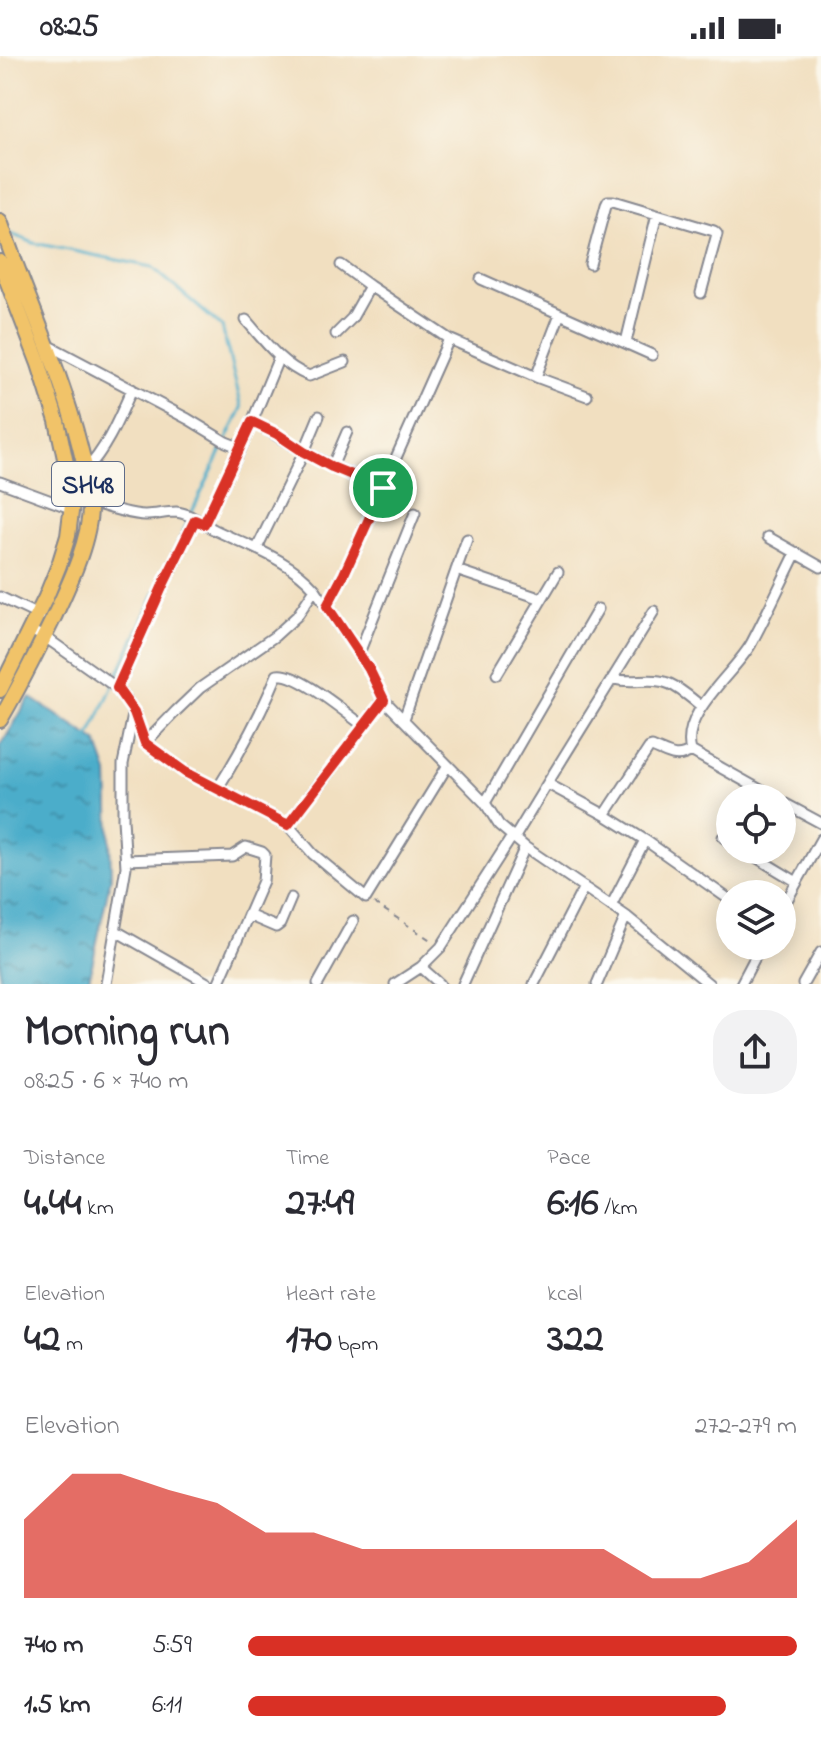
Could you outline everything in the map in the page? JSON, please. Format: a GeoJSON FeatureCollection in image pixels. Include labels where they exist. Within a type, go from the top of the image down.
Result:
{"type":"FeatureCollection","features":[{"type":"Feature","properties":{"kind":"main road","name":"SH48"},"geometry":{"type":"LineString","coordinates":[[0,221],[73,421],[91,502],[77,564],[23,682],[0,720]]}},
{"type":"Feature","properties":{"kind":"main road","name":"SH48"},"geometry":{"type":"LineString","coordinates":[[0,262],[6,290],[39,364],[57,421],[73,503],[59,565],[0,690]]}},
{"type":"Feature","properties":{"kind":"street"},"geometry":{"type":"LineString","coordinates":[[590,264],[608,201],[714,231],[717,234],[701,293]]}},
{"type":"Feature","properties":{"kind":"street"},"geometry":{"type":"LineString","coordinates":[[626,342],[657,214]]}},
{"type":"Feature","properties":{"kind":"street"},"geometry":{"type":"LineString","coordinates":[[341,265],[449,339],[587,396]]}},
{"type":"Feature","properties":{"kind":"street"},"geometry":{"type":"LineString","coordinates":[[481,279],[652,355]]}},
{"type":"Feature","properties":{"kind":"street"},"geometry":{"type":"LineString","coordinates":[[336,334],[352,318],[370,286]]}},
{"type":"Feature","properties":{"kind":"street"},"geometry":{"type":"LineString","coordinates":[[536,377],[560,314]]}},
{"type":"Feature","properties":{"kind":"street"},"geometry":{"type":"LineString","coordinates":[[246,320],[279,357],[309,376],[345,362]]}},
{"type":"Feature","properties":{"kind":"street"},"geometry":{"type":"LineString","coordinates":[[327,606],[449,339]]}},
{"type":"Feature","properties":{"kind":"street"},"geometry":{"type":"LineString","coordinates":[[46,344],[241,448]]}},
{"type":"Feature","properties":{"kind":"street"},"geometry":{"type":"LineString","coordinates":[[117,688],[164,583],[241,448],[279,357]]}},
{"type":"Feature","properties":{"kind":"street"},"geometry":{"type":"LineString","coordinates":[[85,471],[99,456],[132,389]]}},
{"type":"Feature","properties":{"kind":"street"},"geometry":{"type":"LineString","coordinates":[[257,548],[319,416]]}},
{"type":"Feature","properties":{"kind":"street"},"geometry":{"type":"LineString","coordinates":[[252,422],[332,467],[383,488]]}},
{"type":"Feature","properties":{"kind":"street"},"geometry":{"type":"LineString","coordinates":[[332,467],[347,432]]}},
{"type":"Feature","properties":{"kind":"street"},"geometry":{"type":"LineString","coordinates":[[0,482],[73,503],[91,502],[143,515],[177,512],[289,566],[315,589],[369,669],[384,700],[485,803],[499,825],[525,847],[626,916],[709,984]]}},
{"type":"Feature","properties":{"kind":"street"},"geometry":{"type":"LineString","coordinates":[[359,653],[415,513]]}},
{"type":"Feature","properties":{"kind":"street"},"geometry":{"type":"LineString","coordinates":[[768,537],[821,567]]}},
{"type":"Feature","properties":{"kind":"street"},"geometry":{"type":"LineString","coordinates":[[404,719],[467,539]]}},
{"type":"Feature","properties":{"kind":"street"},"geometry":{"type":"LineString","coordinates":[[691,751],[690,737],[701,706],[749,647],[796,553]]}},
{"type":"Feature","properties":{"kind":"street"},"geometry":{"type":"LineString","coordinates":[[456,570],[542,599]]}},
{"type":"Feature","properties":{"kind":"street"},"geometry":{"type":"LineString","coordinates":[[497,674],[558,572]]}},
{"type":"Feature","properties":{"kind":"street"},"geometry":{"type":"LineString","coordinates":[[145,743],[200,688],[275,636],[297,616],[315,589]]}},
{"type":"Feature","properties":{"kind":"street"},"geometry":{"type":"LineString","coordinates":[[0,597],[51,622]]}},
{"type":"Feature","properties":{"kind":"street"},"geometry":{"type":"LineString","coordinates":[[485,803],[598,609]]}},
{"type":"Feature","properties":{"kind":"street"},"geometry":{"type":"LineString","coordinates":[[395,984],[421,967],[441,947],[548,784],[654,611]]}},
{"type":"Feature","properties":{"kind":"street"},"geometry":{"type":"LineString","coordinates":[[29,630],[45,637],[117,688],[134,712],[145,743],[185,772],[288,825],[313,854],[366,898],[448,765]]}},
{"type":"Feature","properties":{"kind":"street"},"geometry":{"type":"LineString","coordinates":[[218,788],[264,707],[277,675],[283,673],[290,676],[324,696],[364,726]]}},
{"type":"Feature","properties":{"kind":"street"},"geometry":{"type":"LineString","coordinates":[[614,679],[629,683],[648,680],[670,683],[701,706]]}},
{"type":"Feature","properties":{"kind":"street"},"geometry":{"type":"LineString","coordinates":[[288,825],[384,700]]}},
{"type":"Feature","properties":{"kind":"street"},"geometry":{"type":"LineString","coordinates":[[106,984],[126,860],[123,764],[134,712]]}},
{"type":"Feature","properties":{"kind":"street"},"geometry":{"type":"LineString","coordinates":[[605,815],[649,748],[677,757],[691,751]]}},
{"type":"Feature","properties":{"kind":"street"},"geometry":{"type":"LineString","coordinates":[[691,751],[750,784]]}},
{"type":"Feature","properties":{"kind":"street"},"geometry":{"type":"LineString","coordinates":[[548,784],[645,840],[716,890]]}},
{"type":"Feature","properties":{"kind":"street"},"geometry":{"type":"LineString","coordinates":[[796,810],[821,823]]}},
{"type":"Feature","properties":{"kind":"street"},"geometry":{"type":"LineString","coordinates":[[767,864],[797,882],[821,839]]}},
{"type":"Feature","properties":{"kind":"street"},"geometry":{"type":"LineString","coordinates":[[611,906],[645,840]]}},
{"type":"Feature","properties":{"kind":"street"},"geometry":{"type":"LineString","coordinates":[[126,860],[232,856],[246,847],[265,855],[263,881],[218,984]]}},
{"type":"Feature","properties":{"kind":"street"},"geometry":{"type":"LineString","coordinates":[[463,984],[525,847]]}},
{"type":"Feature","properties":{"kind":"street"},"geometry":{"type":"LineString","coordinates":[[534,984],[584,887]]}},
{"type":"Feature","properties":{"kind":"street"},"geometry":{"type":"LineString","coordinates":[[248,915],[276,927],[291,898]]}},
{"type":"Feature","properties":{"kind":"street"},"geometry":{"type":"LineString","coordinates":[[597,984],[626,916]]}},
{"type":"Feature","properties":{"kind":"street"},"geometry":{"type":"LineString","coordinates":[[318,984],[353,921]]}},
{"type":"Feature","properties":{"kind":"street"},"geometry":{"type":"LineString","coordinates":[[116,931],[209,984]]}},
{"type":"Feature","properties":{"kind":"street"},"geometry":{"type":"LineString","coordinates":[[803,984],[821,952]]}},
{"type":"Feature","properties":{"kind":"street"},"geometry":{"type":"LineString","coordinates":[[741,984],[754,960]]}},
{"type":"Feature","properties":{"kind":"street"},"geometry":{"type":"LineString","coordinates":[[421,967],[440,984]]}},
{"type":"Feature","properties":{"kind":"path"},"geometry":{"type":"LineString","coordinates":[[366,898],[441,947]]}},
{"type":"Feature","properties":{"kind":"water"},"geometry":{"type":"Polygon","coordinates":[[[30,697],[97,742],[108,773],[111,876],[88,984],[0,984],[0,747],[30,697]]]}},
{"type":"Feature","properties":{"kind":"waterway"},"geometry":{"type":"LineString","coordinates":[[11,234],[34,243],[152,267],[222,327],[242,408],[192,512]]}},
{"type":"Feature","properties":{"kind":"waterway"},"geometry":{"type":"LineString","coordinates":[[89,738],[189,519]]}},
{"type":"Feature","properties":{"kind":"route"},"geometry":{"type":"LineString","coordinates":[[252,422],[332,467],[383,488],[327,606],[369,669],[384,700],[288,825],[185,772],[145,743],[134,712],[117,688],[195,520],[204,524],[252,422]]}}]}
